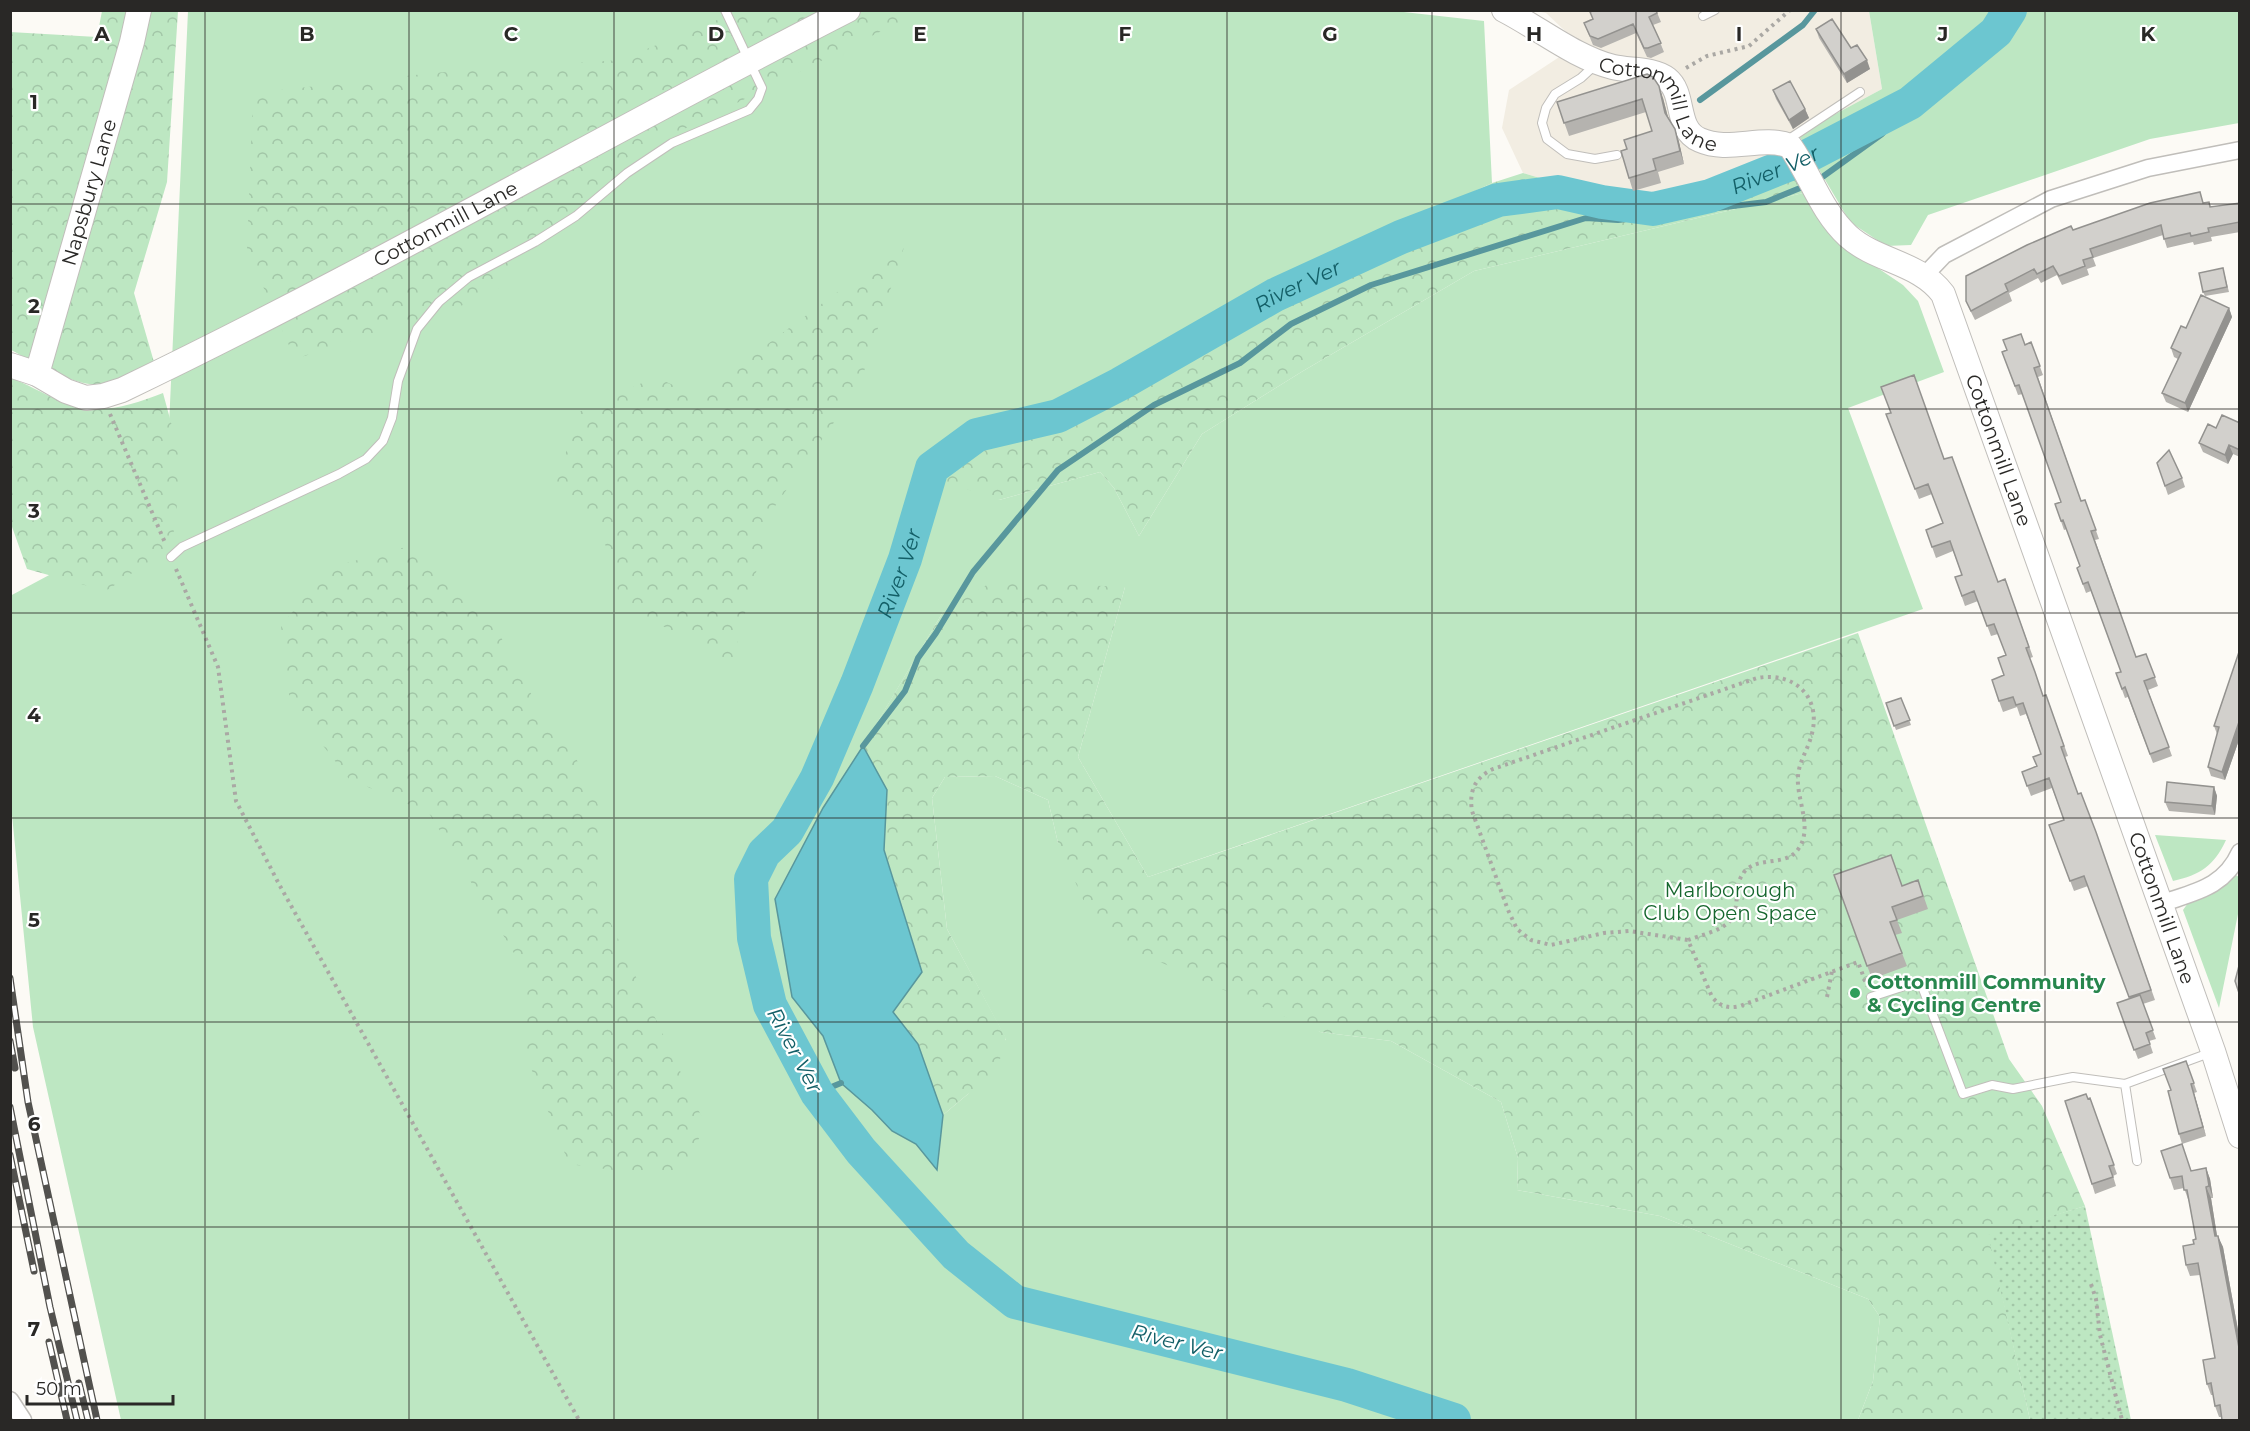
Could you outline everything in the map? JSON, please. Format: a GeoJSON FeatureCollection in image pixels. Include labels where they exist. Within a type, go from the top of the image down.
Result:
{"type":"FeatureCollection","features":[{"type":"Feature","properties":{"kind":"street","name":"Napsbury Lane"},"geometry":{"type":"LineString","coordinates":[[37,375],[132,42],[139,10]]}},
{"type":"Feature","properties":{"kind":"street","name":"Cottonmill Lane"},"geometry":{"type":"LineString","coordinates":[[10,365],[86,398],[122,390],[233,337],[848,10]]}},
{"type":"Feature","properties":{"kind":"street","name":"Cottonmill Lane"},"geometry":{"type":"LineString","coordinates":[[1504,10],[1597,63],[1653,73],[1667,79],[1672,84],[1685,127],[1692,136],[1714,144],[1789,147],[1817,196],[1833,220],[1849,237],[1866,249],[1925,275],[1943,294],[2213,1052],[2240,1136]]}},
{"type":"Feature","properties":{"kind":"street"},"geometry":{"type":"LineString","coordinates":[[1925,275],[1944,255],[2051,199],[2148,168],[2240,150]]}},
{"type":"Feature","properties":{"kind":"street"},"geometry":{"type":"LineString","coordinates":[[2160,904],[2215,884],[2227,873],[2240,852]]}},
{"type":"Feature","properties":{"kind":"street"},"geometry":{"type":"LineString","coordinates":[[10,1400],[23,1420]]}},
{"type":"Feature","properties":{"kind":"lane"},"geometry":{"type":"LineString","coordinates":[[171,557],[182,547],[339,474],[366,459],[383,441],[392,418],[398,381],[417,329],[439,302],[469,277],[535,242],[576,216],[627,173],[672,143],[749,110],[758,99],[762,88],[724,10]]}},
{"type":"Feature","properties":{"kind":"lane"},"geometry":{"type":"LineString","coordinates":[[1703,16],[1715,10]]}},
{"type":"Feature","properties":{"kind":"lane"},"geometry":{"type":"LineString","coordinates":[[1597,63],[1581,78],[1555,94],[1546,108],[1542,123],[1547,139],[1568,154],[1595,159],[1617,155]]}},
{"type":"Feature","properties":{"kind":"lane"},"geometry":{"type":"LineString","coordinates":[[1789,147],[1860,92]]}},
{"type":"Feature","properties":{"kind":"lane"},"geometry":{"type":"LineString","coordinates":[[1871,998],[1920,981],[1963,1094],[1992,1085],[2013,1089],[2073,1077],[2125,1084],[2213,1052]]}},
{"type":"Feature","properties":{"kind":"lane"},"geometry":{"type":"LineString","coordinates":[[2125,1084],[2137,1161]]}},
{"type":"Feature","properties":{"kind":"path"},"geometry":{"type":"LineString","coordinates":[[1667,79],[1707,56],[1749,46],[1790,10]]}},
{"type":"Feature","properties":{"kind":"path"},"geometry":{"type":"LineString","coordinates":[[103,396],[218,667],[236,801],[280,886],[579,1420]]}},
{"type":"Feature","properties":{"kind":"path"},"geometry":{"type":"LineString","coordinates":[[1778,676],[1791,680],[1806,694],[1813,714],[1811,737],[1798,776],[1805,832],[1803,842],[1793,856],[1759,863],[1748,868],[1740,877],[1735,911],[1729,922],[1718,929],[1688,940],[1629,931],[1604,933],[1551,945],[1531,940],[1524,935],[1517,929],[1508,910],[1472,811],[1474,785],[1478,778],[1493,769],[1757,678],[1778,676]]}},
{"type":"Feature","properties":{"kind":"path"},"geometry":{"type":"LineString","coordinates":[[1688,940],[1712,997],[1725,1007],[1740,1006],[1858,962],[1871,998]]}},
{"type":"Feature","properties":{"kind":"path"},"geometry":{"type":"LineString","coordinates":[[1827,997],[1832,971]]}},
{"type":"Feature","properties":{"kind":"path"},"geometry":{"type":"LineString","coordinates":[[2091,1284],[2096,1299],[2100,1335],[2122,1420]]}},
{"type":"Feature","properties":{"kind":"shaded area"},"geometry":{"type":"Polygon","coordinates":[[[1536,11],[1869,11],[1882,89],[1798,134],[1776,164],[1712,190],[1652,202],[1596,195],[1523,173],[1502,128],[1509,90],[1579,44],[1546,13],[1536,11]]]}},
{"type":"Feature","properties":{"kind":"green space"},"geometry":{"type":"Polygon","coordinates":[[[1386,10],[1484,21],[1492,183],[1321,264],[1060,406],[976,429],[999,500],[1100,472],[1114,488],[1139,536],[1202,434],[1303,371],[1474,271],[1803,193],[1857,254],[1903,285],[1918,301],[1944,372],[1848,408],[1923,609],[1148,877],[1078,757],[1125,587],[943,612],[852,765],[823,808],[775,899],[792,997],[823,1036],[841,1083],[892,1131],[916,1144],[937,1169],[943,1115],[968,1094],[1006,1039],[947,929],[932,798],[945,777],[995,776],[1048,800],[1058,843],[1320,1032],[1391,1041],[1501,1102],[1518,1158],[1517,1190],[1660,1216],[1868,1299],[1880,1317],[1873,1381],[1858,1420],[121,1420],[33,1027],[11,805],[10,596],[165,513],[188,11],[1386,10]]]}},
{"type":"Feature","properties":{"kind":"green space"},"geometry":{"type":"Polygon","coordinates":[[[102,11],[178,11],[167,182],[134,293],[154,362],[116,380],[92,384],[56,373],[11,350],[10,32],[97,37],[102,11]]]}},
{"type":"Feature","properties":{"kind":"green space"},"geometry":{"type":"Polygon","coordinates":[[[739,11],[922,11],[622,160],[491,296],[295,359],[247,250],[253,93],[433,73],[620,60],[739,11]]]}},
{"type":"Feature","properties":{"kind":"green space"},"geometry":{"type":"Polygon","coordinates":[[[1869,11],[2239,11],[2239,123],[2150,139],[1928,215],[1911,245],[1886,246],[1850,222],[1798,134],[1882,89],[1869,11]]]}},
{"type":"Feature","properties":{"kind":"green space"},"geometry":{"type":"Polygon","coordinates":[[[1776,164],[1789,168],[1803,193],[1474,271],[1303,371],[1202,434],[1139,536],[1114,488],[1100,472],[999,500],[916,472],[976,429],[1060,406],[1321,264],[1492,183],[1523,173],[1596,195],[1652,202],[1712,190],[1776,164]]]}},
{"type":"Feature","properties":{"kind":"green space"},"geometry":{"type":"Polygon","coordinates":[[[906,241],[859,387],[773,509],[732,662],[622,605],[602,533],[554,489],[579,412],[655,377],[698,396],[906,241]]]}},
{"type":"Feature","properties":{"kind":"green space"},"geometry":{"type":"Polygon","coordinates":[[[11,378],[58,400],[85,408],[124,406],[163,393],[182,463],[172,546],[106,591],[27,569],[11,524],[11,378]]]}},
{"type":"Feature","properties":{"kind":"green space"},"geometry":{"type":"Polygon","coordinates":[[[413,545],[487,611],[544,718],[575,756],[600,809],[597,894],[705,1124],[684,1174],[628,1172],[569,1164],[523,1048],[526,973],[429,813],[349,779],[290,703],[281,626],[328,568],[413,545]]]}},
{"type":"Feature","properties":{"kind":"green space","name":"Marlborough Club Open Space"},"geometry":{"type":"Polygon","coordinates":[[[993,581],[1125,587],[1078,757],[1148,877],[1858,633],[2009,1059],[2042,1106],[2085,1206],[1989,1236],[2030,1420],[1858,1420],[1873,1381],[1880,1317],[1868,1299],[1660,1216],[1517,1190],[1518,1158],[1501,1102],[1391,1041],[1320,1032],[1128,948],[1085,904],[1058,843],[1048,800],[995,776],[945,777],[932,798],[947,929],[1006,1038],[996,1073],[943,1115],[918,1044],[893,1012],[922,972],[884,850],[887,790],[863,746],[943,612],[993,581]]]}},
{"type":"Feature","properties":{"kind":"green space"},"geometry":{"type":"Polygon","coordinates":[[[2155,835],[2226,840],[2216,857],[2205,868],[2191,876],[2173,881],[2155,835]]]}},
{"type":"Feature","properties":{"kind":"green space"},"geometry":{"type":"Polygon","coordinates":[[[2234,874],[2239,877],[2239,909],[2219,1008],[2183,910],[2188,903],[2234,874]]]}},
{"type":"Feature","properties":{"kind":"green space"},"geometry":{"type":"Polygon","coordinates":[[[2085,1206],[2131,1420],[2030,1420],[1988,1235],[2085,1206]]]}},
{"type":"Feature","properties":{"kind":"water"},"geometry":{"type":"Polygon","coordinates":[[[863,746],[887,790],[884,850],[922,972],[893,1012],[918,1044],[943,1115],[937,1170],[916,1144],[892,1131],[841,1083],[823,1036],[792,997],[775,899],[823,808],[863,746]]]}},
{"type":"Feature","properties":{"kind":"building"},"geometry":{"type":"Polygon","coordinates":[[[1595,10],[1656,10],[1657,13],[1649,17],[1661,43],[1644,48],[1633,24],[1598,39],[1590,36],[1584,23],[1593,19],[1590,12],[1595,10]]]}},
{"type":"Feature","properties":{"kind":"building"},"geometry":{"type":"Polygon","coordinates":[[[1832,19],[1851,48],[1857,45],[1867,60],[1844,74],[1816,29],[1832,19]]]}},
{"type":"Feature","properties":{"kind":"building"},"geometry":{"type":"Polygon","coordinates":[[[1647,74],[1653,77],[1659,86],[1665,113],[1675,129],[1680,151],[1653,159],[1656,170],[1629,178],[1621,151],[1627,149],[1624,140],[1652,131],[1642,99],[1564,123],[1557,102],[1647,74]]]}},
{"type":"Feature","properties":{"kind":"building"},"geometry":{"type":"Polygon","coordinates":[[[1790,81],[1805,109],[1789,120],[1773,90],[1790,81]]]}},
{"type":"Feature","properties":{"kind":"building"},"geometry":{"type":"Polygon","coordinates":[[[2200,192],[2203,203],[2209,202],[2210,207],[2240,203],[2240,222],[2208,228],[2209,232],[2191,236],[2190,233],[2164,239],[2161,225],[2090,249],[2093,257],[2083,260],[2085,266],[2059,276],[2053,266],[2037,274],[2034,269],[2005,284],[2008,291],[1971,311],[1966,301],[1966,276],[2027,245],[2071,226],[2073,230],[2150,203],[2200,192]]]}},
{"type":"Feature","properties":{"kind":"building"},"geometry":{"type":"Polygon","coordinates":[[[2223,268],[2227,287],[2203,292],[2199,273],[2223,268]]]}},
{"type":"Feature","properties":{"kind":"building"},"geometry":{"type":"Polygon","coordinates":[[[2201,295],[2229,308],[2185,403],[2162,393],[2181,353],[2171,348],[2181,326],[2186,328],[2201,295]]]}},
{"type":"Feature","properties":{"kind":"building"},"geometry":{"type":"Polygon","coordinates":[[[2021,334],[2025,345],[2031,342],[2040,366],[2034,368],[2081,501],[2085,500],[2096,530],[2091,531],[2136,657],[2146,654],[2155,677],[2144,681],[2169,747],[2150,754],[2125,687],[2122,689],[2116,673],[2121,672],[2088,582],[2083,584],[2077,568],[2080,566],[2055,504],[2061,502],[2019,385],[2015,386],[2002,352],[2007,350],[2003,340],[2021,334]]]}},
{"type":"Feature","properties":{"kind":"building"},"geometry":{"type":"Polygon","coordinates":[[[1914,375],[1944,459],[1952,457],[1998,582],[2005,579],[2029,647],[2026,648],[2064,746],[2061,747],[2078,794],[2081,793],[2096,832],[2151,990],[2129,997],[2084,876],[2070,881],[2049,825],[2064,820],[2049,778],[2027,786],[2022,772],[2037,766],[2033,757],[2041,754],[2023,703],[2016,705],[2013,697],[1999,701],[1992,680],[2004,675],[1998,658],[2006,655],[1994,624],[1987,626],[1974,591],[1962,596],[1955,577],[1962,575],[1950,541],[1932,547],[1926,530],[1943,523],[1928,484],[1915,489],[1886,414],[1891,413],[1881,387],[1914,375]]]}},
{"type":"Feature","properties":{"kind":"building"},"geometry":{"type":"Polygon","coordinates":[[[2222,415],[2240,423],[2240,450],[2229,445],[2225,455],[2199,443],[2208,424],[2216,428],[2222,415]]]}},
{"type":"Feature","properties":{"kind":"building"},"geometry":{"type":"Polygon","coordinates":[[[2169,450],[2182,478],[2165,486],[2157,463],[2169,450]]]}},
{"type":"Feature","properties":{"kind":"building"},"geometry":{"type":"Polygon","coordinates":[[[2240,649],[2240,719],[2222,772],[2208,767],[2219,727],[2214,726],[2240,649]]]}},
{"type":"Feature","properties":{"kind":"building"},"geometry":{"type":"Polygon","coordinates":[[[1901,698],[1910,720],[1894,726],[1886,703],[1901,698]]]}},
{"type":"Feature","properties":{"kind":"building"},"geometry":{"type":"Polygon","coordinates":[[[2167,782],[2214,787],[2212,806],[2165,802],[2167,782]]]}},
{"type":"Feature","properties":{"kind":"building"},"geometry":{"type":"Polygon","coordinates":[[[1891,855],[1902,886],[1918,880],[1923,896],[1892,907],[1897,920],[1890,922],[1902,953],[1867,966],[1834,875],[1891,855]]]}},
{"type":"Feature","properties":{"kind":"building"},"geometry":{"type":"Polygon","coordinates":[[[2240,962],[2240,996],[2235,981],[2240,962]]]}},
{"type":"Feature","properties":{"kind":"building"},"geometry":{"type":"Polygon","coordinates":[[[2140,995],[2153,1030],[2146,1033],[2150,1044],[2134,1050],[2117,1003],[2140,995]]]}},
{"type":"Feature","properties":{"kind":"building"},"geometry":{"type":"Polygon","coordinates":[[[2186,1061],[2194,1083],[2191,1084],[2203,1127],[2179,1134],[2168,1091],[2171,1090],[2163,1069],[2186,1061]]]}},
{"type":"Feature","properties":{"kind":"building"},"geometry":{"type":"Polygon","coordinates":[[[2086,1094],[2088,1099],[2090,1098],[2114,1165],[2109,1166],[2113,1177],[2092,1184],[2065,1101],[2086,1094]]]}},
{"type":"Feature","properties":{"kind":"building"},"geometry":{"type":"Polygon","coordinates":[[[2182,1144],[2191,1171],[2206,1168],[2209,1186],[2206,1187],[2215,1236],[2218,1236],[2240,1353],[2240,1420],[2222,1420],[2220,1405],[2215,1406],[2211,1383],[2207,1384],[2203,1360],[2215,1358],[2198,1263],[2186,1265],[2183,1246],[2194,1244],[2193,1240],[2196,1239],[2187,1190],[2184,1190],[2182,1176],[2170,1178],[2161,1151],[2182,1144]]]}},
{"type":"Feature","properties":{"kind":"waterway"},"geometry":{"type":"LineString","coordinates":[[1700,100],[1803,25],[1815,10]]}},
{"type":"Feature","properties":{"kind":"waterway","name":"River Ver"},"geometry":{"type":"LineString","coordinates":[[1454,1420],[1347,1385],[1015,1302],[956,1255],[861,1151],[817,1093],[770,1005],[754,938],[751,879],[764,853],[787,831],[817,778],[857,684],[905,559],[932,468],[977,435],[1058,416],[1120,384],[1275,295],[1401,237],[1498,200],[1558,192],[1602,202],[1653,209],[1710,196],[1800,160],[1910,103],[1996,32],[2010,10]]}},
{"type":"Feature","properties":{"kind":"waterway"},"geometry":{"type":"LineString","coordinates":[[1821,178],[1882,134],[1910,103]]}},
{"type":"Feature","properties":{"kind":"waterway"},"geometry":{"type":"LineString","coordinates":[[863,746],[905,691],[918,658],[973,572],[1058,470],[1154,405],[1240,363],[1291,324],[1371,285],[1586,218],[1618,220],[1766,202],[1805,186]]}},
{"type":"Feature","properties":{"kind":"waterway"},"geometry":{"type":"LineString","coordinates":[[817,1093],[841,1083]]}},
{"type":"Feature","properties":{"kind":"railway"},"geometry":{"type":"LineString","coordinates":[[10,978],[28,1102],[97,1420]]}},
{"type":"Feature","properties":{"kind":"railway"},"geometry":{"type":"LineString","coordinates":[[10,1041],[15,1068]]}},
{"type":"Feature","properties":{"kind":"railway"},"geometry":{"type":"LineString","coordinates":[[10,1107],[50,1307],[77,1420]]}},
{"type":"Feature","properties":{"kind":"railway"},"geometry":{"type":"LineString","coordinates":[[10,1155],[34,1271]]}},
{"type":"Feature","properties":{"kind":"railway"},"geometry":{"type":"LineString","coordinates":[[49,1342],[67,1420]]}},
{"type":"Feature","properties":{"kind":"railway"},"geometry":{"type":"LineString","coordinates":[[79,1383],[88,1420]]}},
{"type":"Feature","properties":{"kind":"place","name":"Cottonmill Community & Cycling Centre"},"geometry":{"type":"Point","coordinates":[1855,993]}}]}
